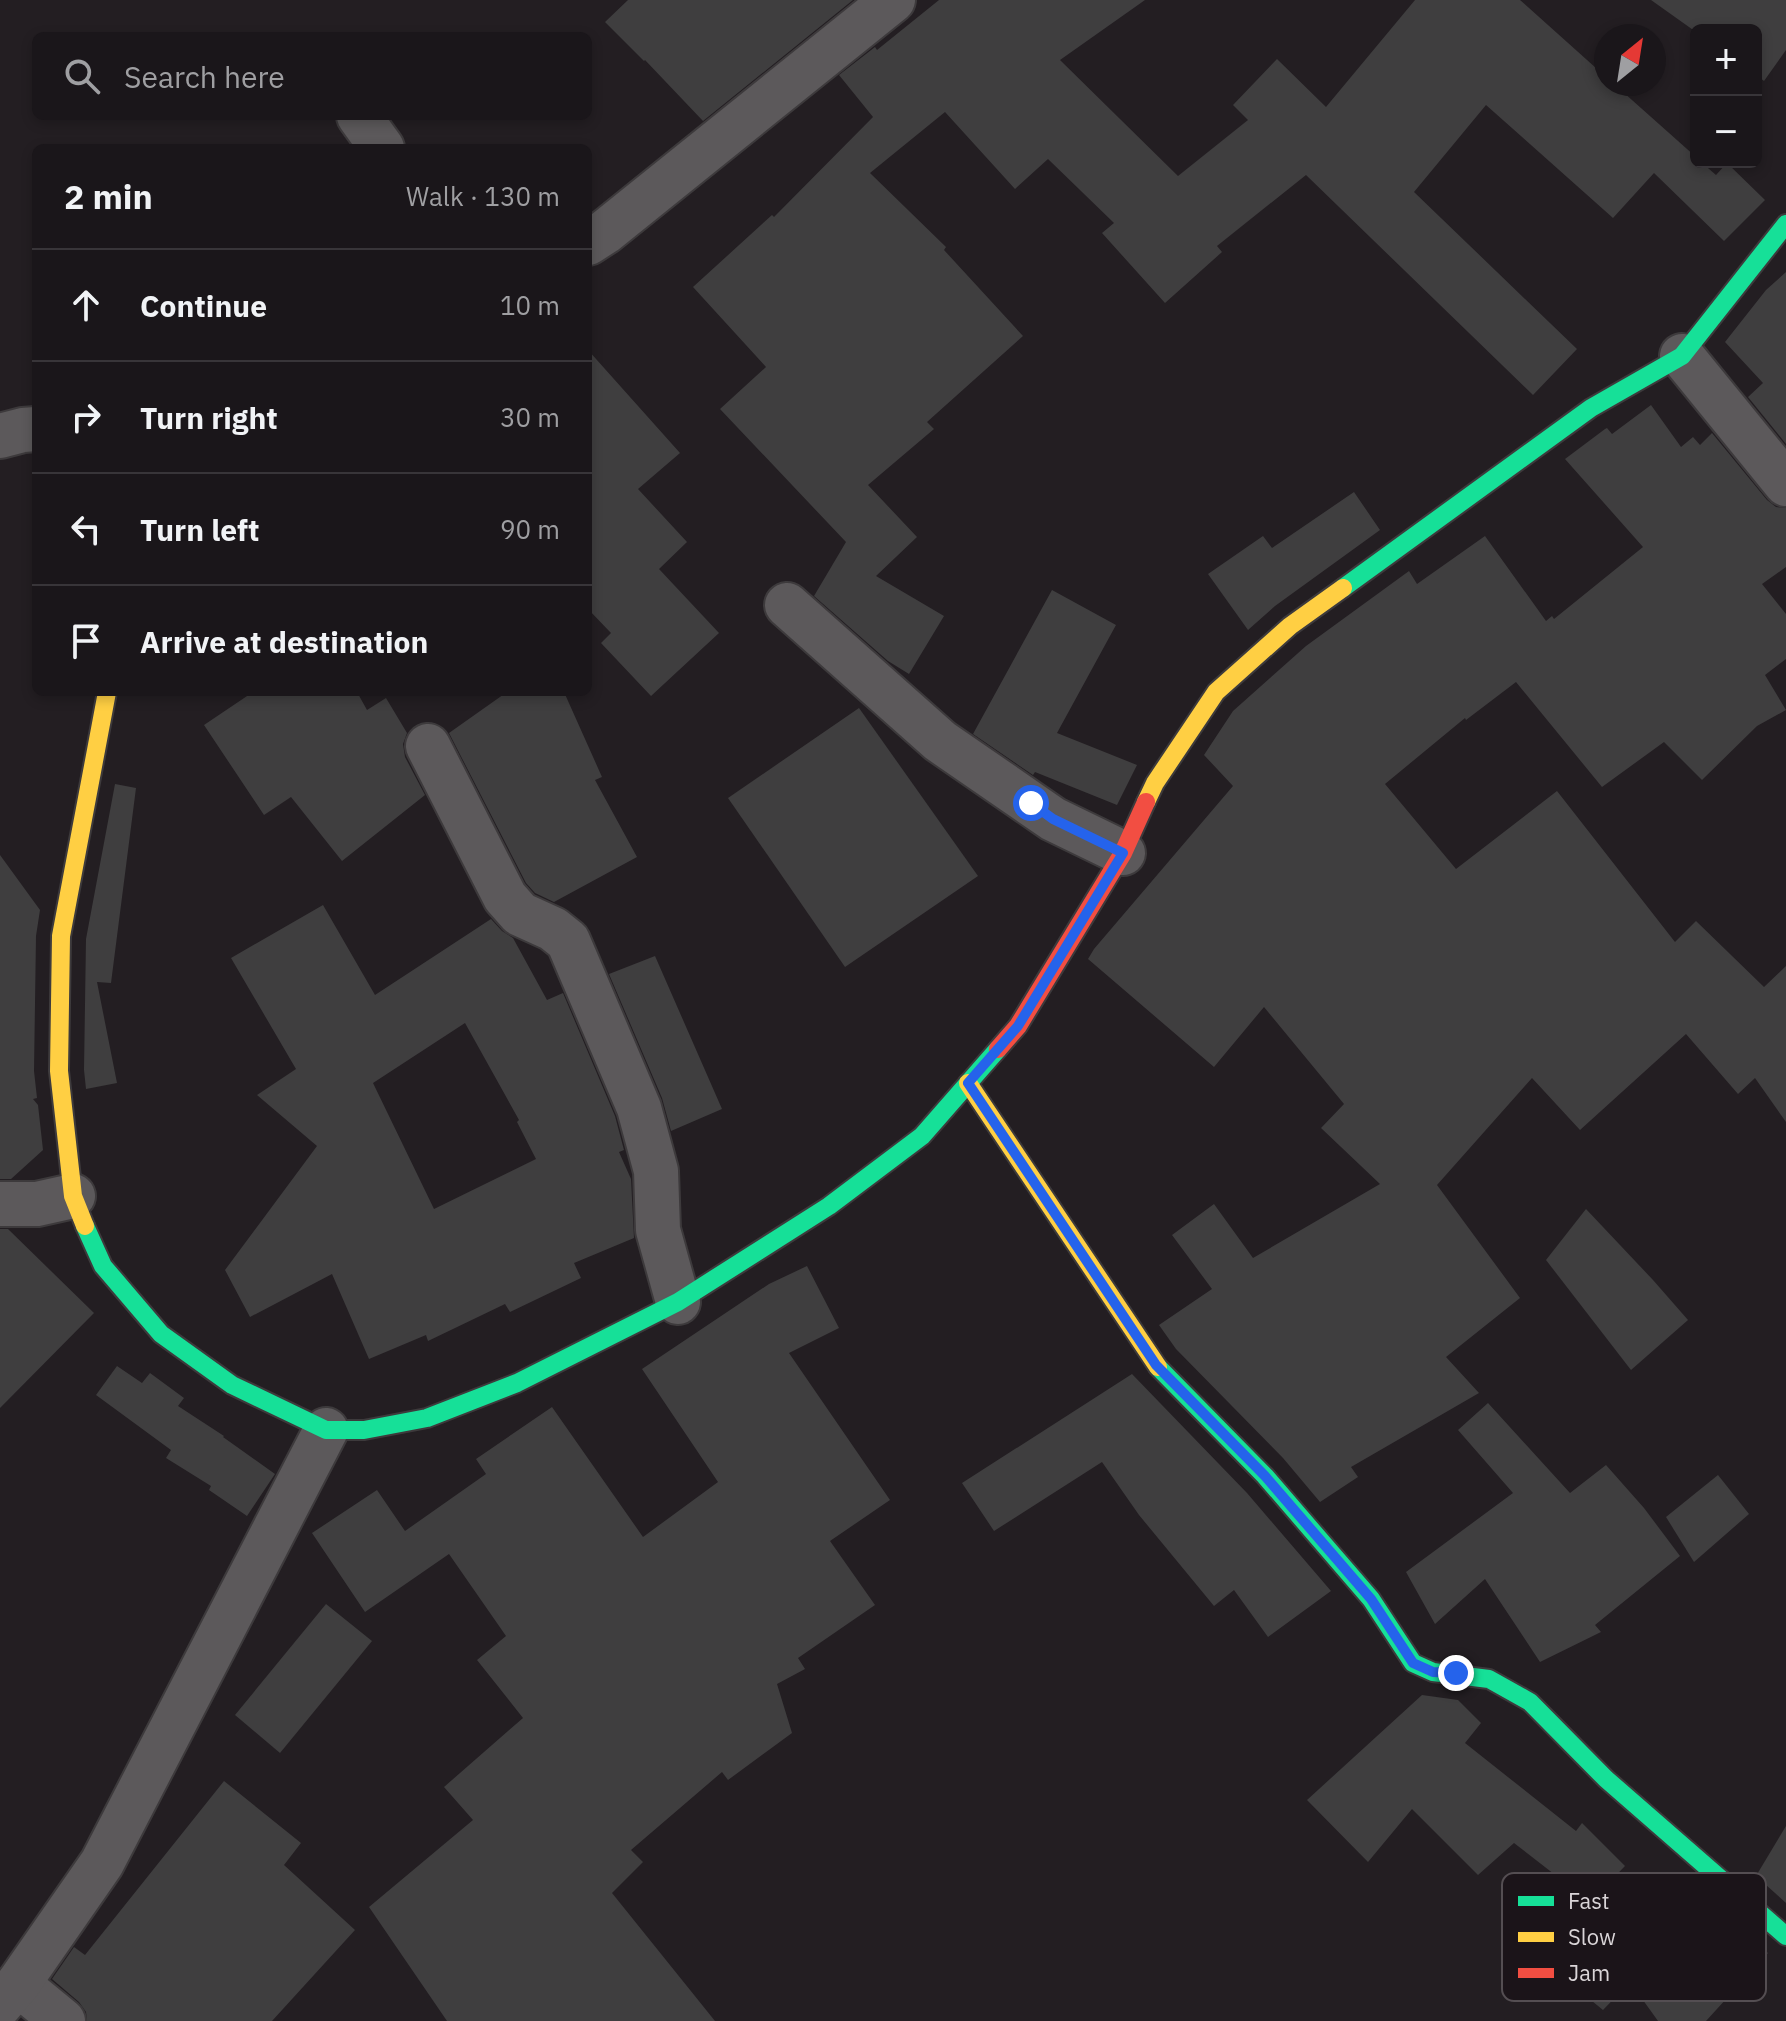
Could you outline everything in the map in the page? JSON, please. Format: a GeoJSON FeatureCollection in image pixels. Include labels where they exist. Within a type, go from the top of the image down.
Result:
{"type":"FeatureCollection","features":[{"type":"Feature","properties":{"kind":"street"},"geometry":{"type":"LineString","coordinates":[[592,240],[893,0]]}},
{"type":"Feature","properties":{"kind":"street"},"geometry":{"type":"LineString","coordinates":[[362,120],[379,144]]}},
{"type":"Feature","properties":{"kind":"street"},"geometry":{"type":"LineString","coordinates":[[106,696],[61,936],[59,1071],[73,1196],[103,1266],[161,1334],[232,1385],[326,1430],[364,1430],[427,1418],[517,1383],[829,1206],[922,1136],[1018,1026],[1113,848],[1216,692],[1290,626],[1591,408],[1682,356],[1786,224]]}},
{"type":"Feature","properties":{"kind":"street"},"geometry":{"type":"LineString","coordinates":[[1682,356],[1786,484]]}},
{"type":"Feature","properties":{"kind":"street"},"geometry":{"type":"LineString","coordinates":[[0,436],[32,429]]}},
{"type":"Feature","properties":{"kind":"street"},"geometry":{"type":"LineString","coordinates":[[787,605],[940,741],[1053,819],[1113,848]]}},
{"type":"Feature","properties":{"kind":"street"},"geometry":{"type":"LineString","coordinates":[[428,746],[505,897],[520,914],[553,929],[568,941],[639,1108],[656,1171],[658,1230],[676,1293]]}},
{"type":"Feature","properties":{"kind":"street"},"geometry":{"type":"LineString","coordinates":[[968,1083],[1156,1365],[1265,1476],[1371,1599],[1413,1663],[1433,1672],[1489,1679],[1530,1702],[1606,1779],[1714,1873]]}},
{"type":"Feature","properties":{"kind":"street"},"geometry":{"type":"LineString","coordinates":[[0,1204],[37,1204],[73,1196]]}},
{"type":"Feature","properties":{"kind":"street"},"geometry":{"type":"LineString","coordinates":[[63,2021],[9,1995],[102,1863],[326,1430]]}},
{"type":"Feature","properties":{"kind":"street"},"geometry":{"type":"LineString","coordinates":[[1766,1919],[1786,1936]]}},
{"type":"Feature","properties":{"kind":"building"},"geometry":{"type":"Polygon","coordinates":[[[628,0],[853,0],[703,121],[605,22],[628,0]]]}},
{"type":"Feature","properties":{"kind":"building"},"geometry":{"type":"Polygon","coordinates":[[[939,0],[1145,0],[1060,60],[1178,176],[1248,120],[1233,105],[1277,59],[1326,107],[1415,0],[1520,0],[1594,66],[1594,96],[1627,96],[1690,152],[1690,168],[1708,168],[1716,175],[1722,168],[1732,168],[1765,200],[1724,241],[1654,173],[1613,218],[1486,105],[1414,192],[1577,349],[1533,395],[1306,175],[1217,246],[1222,252],[1165,303],[1102,233],[1114,223],[1048,159],[1015,189],[945,112],[870,173],[946,247],[944,250],[1023,336],[927,422],[934,429],[868,485],[917,537],[876,576],[944,616],[909,674],[888,661],[814,596],[846,542],[720,409],[766,367],[693,287],[772,215],[774,217],[873,117],[839,75],[875,47],[877,50],[939,0]]]}},
{"type":"Feature","properties":{"kind":"building"},"geometry":{"type":"Polygon","coordinates":[[[1651,0],[1786,0],[1786,50],[1764,81],[1762,24],[1690,24],[1690,28],[1651,0]]]}},
{"type":"Feature","properties":{"kind":"building"},"geometry":{"type":"Polygon","coordinates":[[[1786,272],[1786,444],[1748,397],[1763,383],[1725,342],[1766,290],[1786,272]]]}},
{"type":"Feature","properties":{"kind":"building"},"geometry":{"type":"Polygon","coordinates":[[[592,354],[680,453],[638,489],[687,542],[659,569],[719,633],[651,696],[601,643],[611,633],[592,613],[592,354]]]}},
{"type":"Feature","properties":{"kind":"building"},"geometry":{"type":"Polygon","coordinates":[[[1651,405],[1681,447],[1693,437],[1700,445],[1712,433],[1767,500],[1776,507],[1786,508],[1786,567],[1762,584],[1786,614],[1786,659],[1765,675],[1786,710],[1757,726],[1702,780],[1664,742],[1602,787],[1516,682],[1465,718],[1385,784],[1456,869],[1557,791],[1675,942],[1696,921],[1764,987],[1786,966],[1786,1122],[1755,1078],[1738,1094],[1686,1034],[1580,1130],[1532,1078],[1437,1185],[1520,1298],[1446,1357],[1479,1393],[1351,1467],[1358,1477],[1320,1502],[1283,1458],[1176,1349],[1159,1325],[1212,1289],[1172,1235],[1214,1204],[1253,1258],[1380,1184],[1321,1128],[1344,1104],[1264,1007],[1214,1067],[1088,959],[1233,786],[1204,755],[1233,711],[1306,646],[1409,571],[1417,584],[1485,536],[1546,621],[1552,616],[1554,619],[1643,547],[1565,459],[1605,429],[1612,434],[1651,405]]]}},
{"type":"Feature","properties":{"kind":"building"},"geometry":{"type":"Polygon","coordinates":[[[1354,492],[1380,530],[1275,606],[1248,630],[1208,574],[1263,536],[1272,548],[1354,492]]]}},
{"type":"Feature","properties":{"kind":"building"},"geometry":{"type":"Polygon","coordinates":[[[1052,590],[1116,625],[1057,733],[1137,765],[1117,805],[1035,772],[1033,775],[973,734],[1052,590]]]}},
{"type":"Feature","properties":{"kind":"building"},"geometry":{"type":"Polygon","coordinates":[[[247,696],[359,696],[367,710],[386,698],[407,733],[403,744],[405,757],[425,795],[342,861],[291,797],[264,815],[204,725],[247,696]]]}},
{"type":"Feature","properties":{"kind":"building"},"geometry":{"type":"Polygon","coordinates":[[[501,696],[566,696],[602,777],[595,780],[637,857],[554,902],[535,893],[526,883],[449,733],[501,696]]]}},
{"type":"Feature","properties":{"kind":"building"},"geometry":{"type":"Polygon","coordinates":[[[859,708],[978,876],[845,967],[728,798],[859,708]]]}},
{"type":"Feature","properties":{"kind":"building"},"geometry":{"type":"Polygon","coordinates":[[[115,784],[136,788],[111,983],[97,982],[117,1083],[86,1089],[86,939],[115,784]]]}},
{"type":"Feature","properties":{"kind":"building"},"geometry":{"type":"Polygon","coordinates":[[[0,855],[40,910],[36,936],[34,1071],[37,1098],[33,1099],[38,1105],[43,1150],[11,1179],[0,1179],[0,855]]]}},
{"type":"Feature","properties":{"kind":"building"},"geometry":{"type":"Polygon","coordinates":[[[323,905],[375,995],[491,919],[513,938],[547,1000],[563,993],[615,1116],[624,1150],[619,1152],[631,1179],[634,1238],[574,1263],[581,1278],[510,1312],[505,1304],[428,1341],[426,1335],[369,1359],[332,1274],[250,1317],[225,1270],[317,1146],[257,1095],[296,1069],[231,958],[323,905]],[[465,1023],[373,1083],[434,1209],[536,1159],[517,1122],[519,1120],[465,1023]]]}},
{"type":"Feature","properties":{"kind":"building"},"geometry":{"type":"Polygon","coordinates":[[[655,956],[722,1109],[671,1131],[662,1098],[609,974],[655,956]]]}},
{"type":"Feature","properties":{"kind":"building"},"geometry":{"type":"Polygon","coordinates":[[[1586,1209],[1688,1320],[1631,1370],[1546,1260],[1586,1209]]]}},
{"type":"Feature","properties":{"kind":"building"},"geometry":{"type":"Polygon","coordinates":[[[0,1229],[8,1229],[94,1313],[0,1408],[0,1229]]]}},
{"type":"Feature","properties":{"kind":"building"},"geometry":{"type":"Polygon","coordinates":[[[807,1266],[839,1328],[789,1353],[890,1500],[830,1541],[875,1605],[798,1658],[805,1669],[777,1684],[792,1733],[728,1780],[722,1772],[631,1850],[643,1862],[612,1893],[715,2021],[447,2021],[369,1907],[473,1820],[444,1787],[523,1718],[477,1660],[506,1636],[449,1554],[365,1612],[312,1533],[377,1490],[405,1531],[486,1474],[476,1459],[552,1407],[643,1537],[718,1482],[642,1369],[769,1284],[807,1266]]]}},
{"type":"Feature","properties":{"kind":"building"},"geometry":{"type":"Polygon","coordinates":[[[117,1366],[142,1383],[150,1373],[184,1398],[178,1406],[275,1474],[247,1516],[209,1490],[211,1486],[166,1458],[171,1450],[96,1395],[117,1366]]]}},
{"type":"Feature","properties":{"kind":"building"},"geometry":{"type":"Polygon","coordinates":[[[1132,1374],[1247,1493],[1331,1591],[1268,1637],[1234,1590],[1214,1606],[1139,1515],[1102,1462],[994,1531],[962,1483],[1132,1374]]]}},
{"type":"Feature","properties":{"kind":"building"},"geometry":{"type":"Polygon","coordinates":[[[1488,1403],[1570,1493],[1606,1465],[1680,1556],[1595,1625],[1601,1632],[1540,1662],[1485,1579],[1435,1624],[1406,1572],[1513,1493],[1458,1430],[1488,1403]]]}},
{"type":"Feature","properties":{"kind":"building"},"geometry":{"type":"Polygon","coordinates":[[[1718,1475],[1749,1514],[1694,1562],[1666,1517],[1718,1475]]]}},
{"type":"Feature","properties":{"kind":"building"},"geometry":{"type":"Polygon","coordinates":[[[326,1604],[372,1641],[280,1753],[235,1715],[326,1604]]]}},
{"type":"Feature","properties":{"kind":"building"},"geometry":{"type":"Polygon","coordinates":[[[1422,1695],[1458,1700],[1481,1723],[1465,1743],[1576,1831],[1582,1823],[1625,1866],[1618,1873],[1553,1873],[1514,1843],[1478,1875],[1412,1809],[1368,1862],[1307,1800],[1422,1695]]]}},
{"type":"Feature","properties":{"kind":"building"},"geometry":{"type":"Polygon","coordinates":[[[224,1781],[301,1843],[284,1865],[355,1930],[272,2021],[87,2021],[86,2012],[79,2002],[52,1979],[74,1947],[85,1955],[224,1781]]]}},
{"type":"Feature","properties":{"kind":"building"},"geometry":{"type":"Polygon","coordinates":[[[1786,1826],[1786,1903],[1766,1885],[1766,1873],[1758,1873],[1786,1826]]]}},
{"type":"Feature","properties":{"kind":"building"},"geometry":{"type":"Polygon","coordinates":[[[1592,2001],[1612,2001],[1603,2010],[1592,2001]]]}},
{"type":"Feature","properties":{"kind":"building"},"geometry":{"type":"Polygon","coordinates":[[[1644,2001],[1724,2001],[1706,2021],[1658,2021],[1644,2001]]]}},
{"type":"Feature","properties":{"kind":"traffic: fast"},"geometry":{"type":"LineString","coordinates":[[1343,588],[1591,408],[1682,356],[1786,224]]}},
{"type":"Feature","properties":{"kind":"traffic: fast"},"geometry":{"type":"LineString","coordinates":[[85,1226],[103,1266],[161,1334],[232,1385],[326,1430],[364,1430],[427,1418],[517,1383],[678,1302],[829,1206],[922,1136],[998,1049]]}},
{"type":"Feature","properties":{"kind":"traffic: fast"},"geometry":{"type":"LineString","coordinates":[[1158,1367],[1265,1476],[1371,1599],[1413,1663],[1433,1672],[1489,1679],[1530,1702],[1606,1779],[1714,1873]]}},
{"type":"Feature","properties":{"kind":"traffic: fast"},"geometry":{"type":"LineString","coordinates":[[1766,1919],[1786,1936]]}},
{"type":"Feature","properties":{"kind":"traffic: slow"},"geometry":{"type":"LineString","coordinates":[[1146,802],[1155,783],[1216,692],[1290,626],[1343,588]]}},
{"type":"Feature","properties":{"kind":"traffic: slow"},"geometry":{"type":"LineString","coordinates":[[85,1226],[73,1196],[59,1071],[61,936],[106,696]]}},
{"type":"Feature","properties":{"kind":"traffic: slow"},"geometry":{"type":"LineString","coordinates":[[968,1083],[1158,1367]]}},
{"type":"Feature","properties":{"kind":"traffic: jam"},"geometry":{"type":"LineString","coordinates":[[998,1049],[1018,1026],[1123,853],[1146,802]]}},
{"type":"Feature","properties":{"kind":"route"},"geometry":{"type":"LineString","coordinates":[[1031,803],[1053,819],[1123,853],[1018,1026],[968,1083],[1156,1365],[1265,1476],[1371,1599],[1413,1663],[1433,1672],[1456,1673]]}}]}
